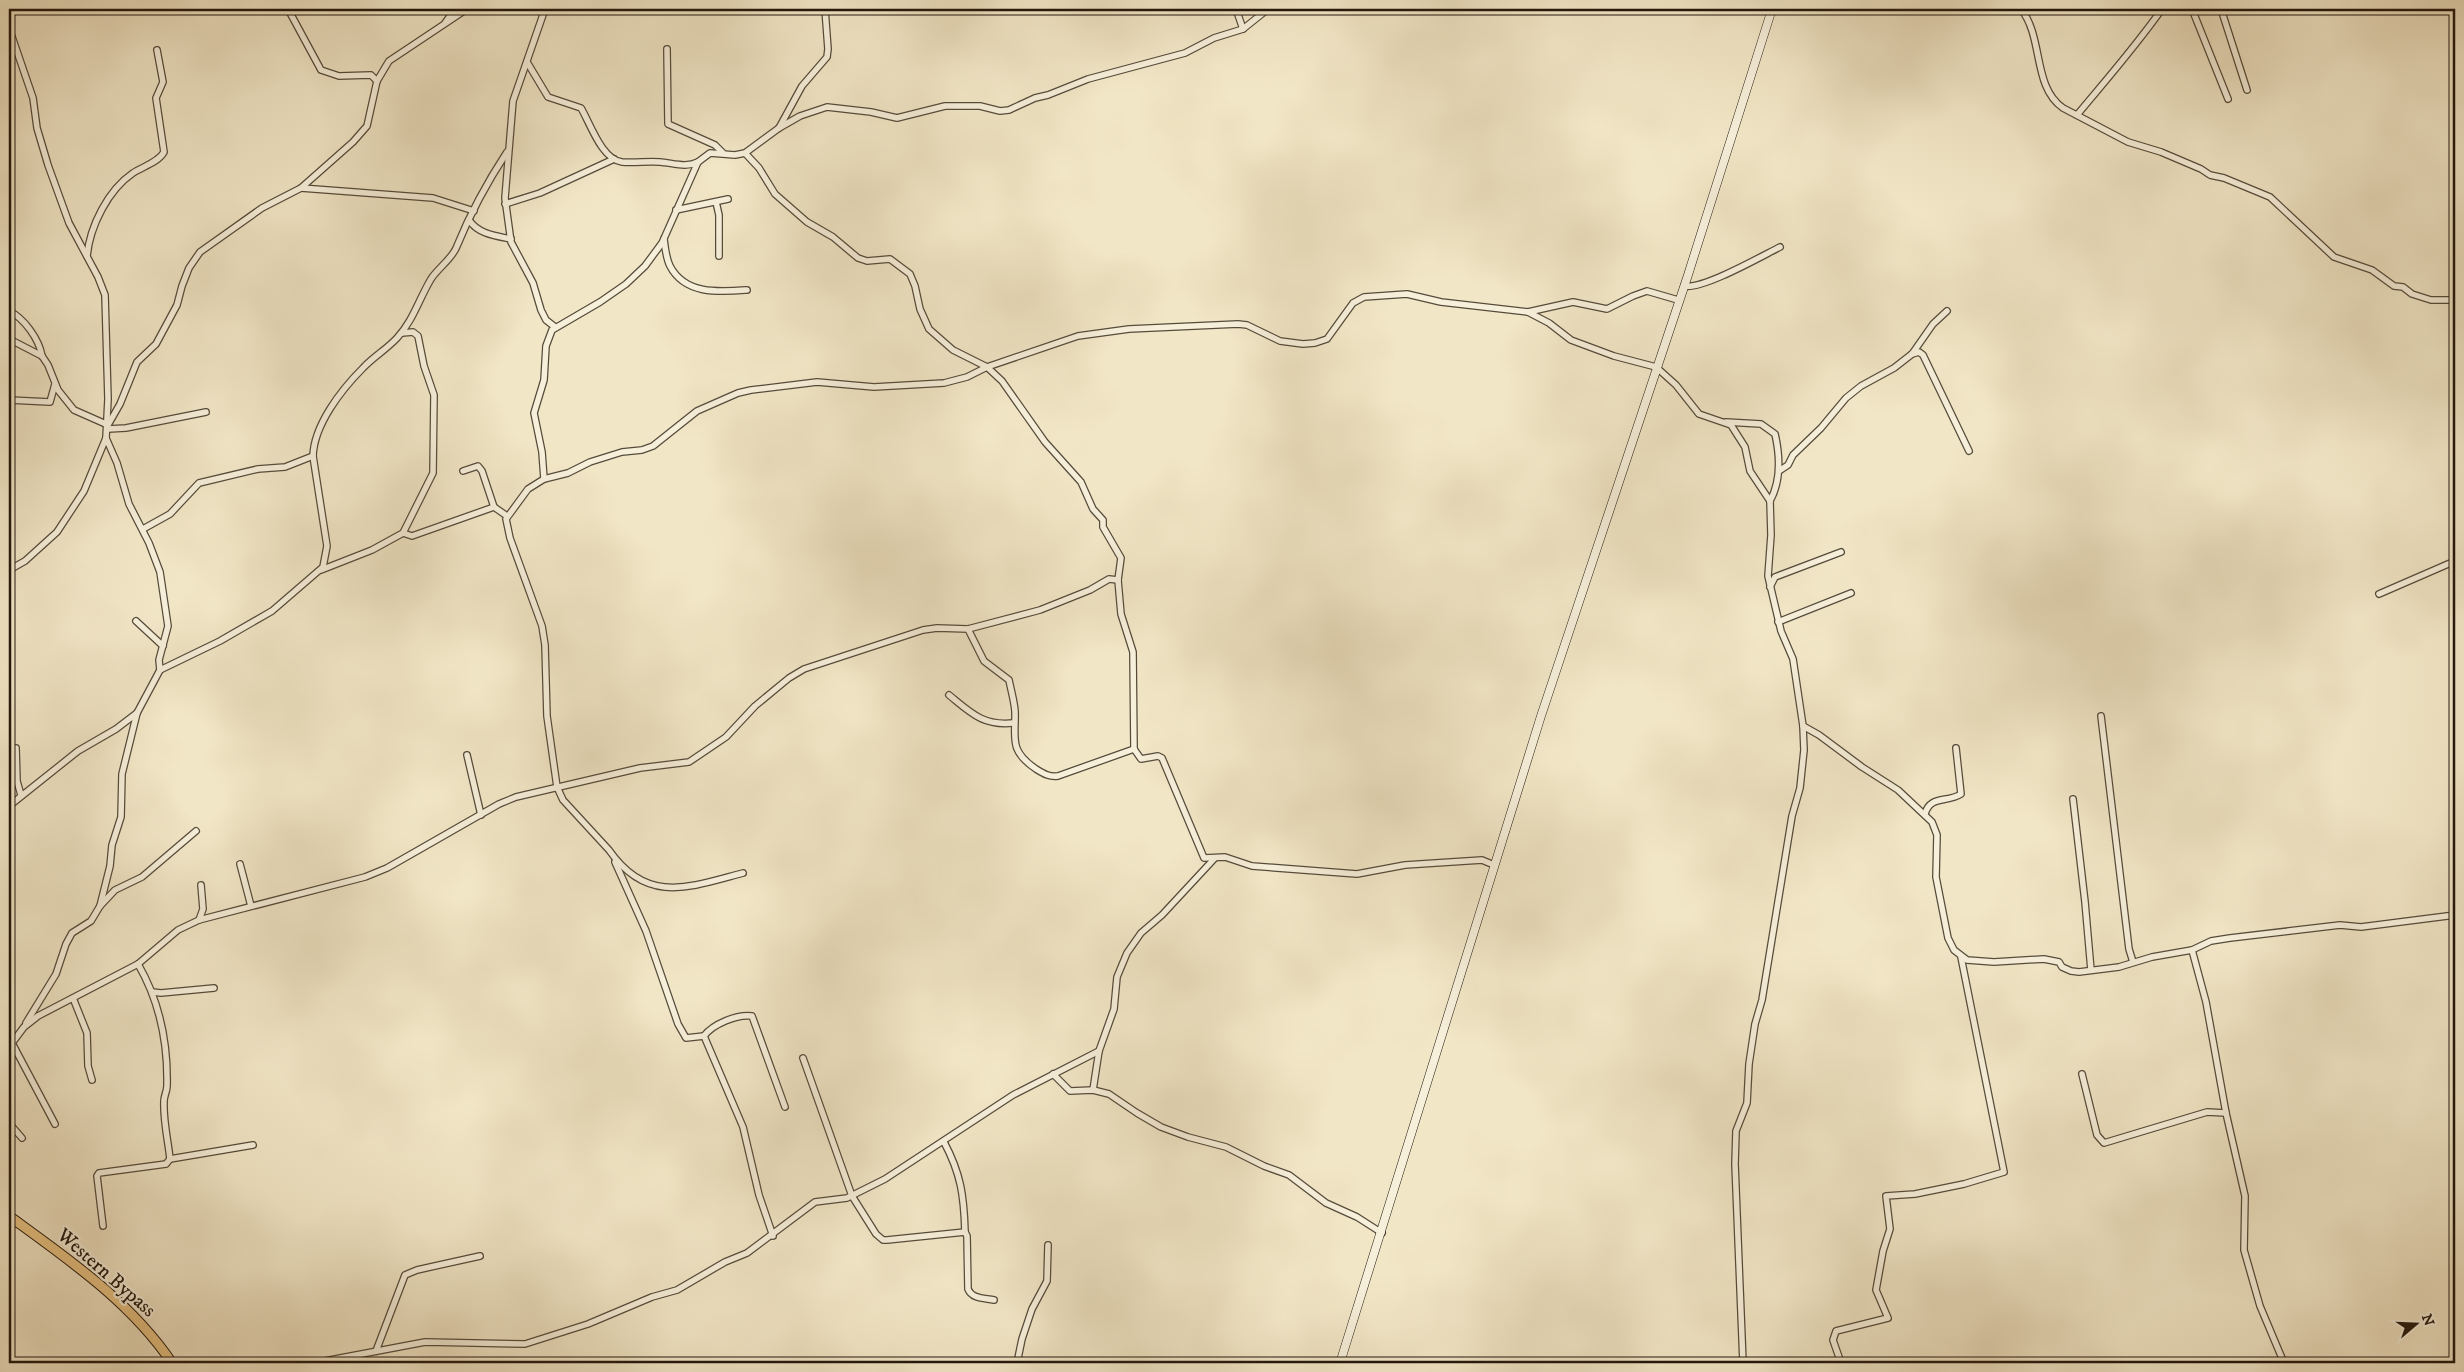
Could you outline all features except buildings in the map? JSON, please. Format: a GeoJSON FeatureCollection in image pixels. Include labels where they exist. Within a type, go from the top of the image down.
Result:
{"type":"FeatureCollection","features":[{"type":"Feature","properties":{"kind":"main road","name":"Western Bypass"},"geometry":{"type":"LineString","coordinates":[[9,1216],[76,1264],[133,1315],[172,1363]]}},
{"type":"Feature","properties":{"kind":"street"},"geometry":{"type":"LineString","coordinates":[[288,9],[321,70],[339,76],[371,75],[377,81]]}},
{"type":"Feature","properties":{"kind":"street"},"geometry":{"type":"LineString","coordinates":[[444,24],[455,9]]}},
{"type":"Feature","properties":{"kind":"street"},"geometry":{"type":"LineString","coordinates":[[108,427],[120,404],[137,362],[156,344],[177,305],[189,268],[200,252],[262,208],[301,188],[364,131],[369,121],[380,72],[394,56],[467,9]]}},
{"type":"Feature","properties":{"kind":"street"},"geometry":{"type":"LineString","coordinates":[[545,9],[514,100],[507,152],[505,204],[510,240],[533,283],[546,320],[554,327]]}},
{"type":"Feature","properties":{"kind":"street"},"geometry":{"type":"LineString","coordinates":[[779,128],[802,86],[827,57],[825,9]]}},
{"type":"Feature","properties":{"kind":"street"},"geometry":{"type":"LineString","coordinates":[[1236,9],[1243,29]]}},
{"type":"Feature","properties":{"kind":"street"},"geometry":{"type":"LineString","coordinates":[[527,62],[548,97],[580,108],[598,142],[614,159],[620,162],[653,161],[686,166],[698,162],[710,153],[735,155],[745,153],[779,128],[800,116],[827,107],[871,112],[896,118],[945,106],[980,106],[1000,111],[1009,110],[1088,78],[1185,53],[1214,38],[1243,29],[1268,9]]}},
{"type":"Feature","properties":{"kind":"street"},"geometry":{"type":"LineString","coordinates":[[1340,1363],[1382,1233],[1494,865],[1684,286],[1772,9]]}},
{"type":"Feature","properties":{"kind":"street"},"geometry":{"type":"LineString","coordinates":[[2021,9],[2030,25],[2049,96],[2063,108],[2128,142],[2161,152],[2201,168],[2210,175],[2224,178],[2270,197],[2334,257],[2372,270],[2394,286],[2403,287],[2412,294],[2431,300],[2455,300]]}},
{"type":"Feature","properties":{"kind":"street"},"geometry":{"type":"LineString","coordinates":[[2077,115],[2120,61],[2143,36],[2162,9]]}},
{"type":"Feature","properties":{"kind":"street"},"geometry":{"type":"LineString","coordinates":[[2192,9],[2228,98]]}},
{"type":"Feature","properties":{"kind":"street"},"geometry":{"type":"LineString","coordinates":[[2221,9],[2247,90]]}},
{"type":"Feature","properties":{"kind":"street"},"geometry":{"type":"LineString","coordinates":[[9,28],[33,98],[37,128],[48,165],[69,223],[102,287],[106,306],[108,427],[106,438],[84,491],[69,516],[40,549],[9,570]]}},
{"type":"Feature","properties":{"kind":"street"},"geometry":{"type":"LineString","coordinates":[[86,256],[93,230],[108,200],[122,182],[160,158],[164,152],[156,98],[163,82],[157,50]]}},
{"type":"Feature","properties":{"kind":"street"},"geometry":{"type":"LineString","coordinates":[[667,50],[668,124],[715,145],[724,154]]}},
{"type":"Feature","properties":{"kind":"street"},"geometry":{"type":"LineString","coordinates":[[321,570],[327,546],[313,456],[313,445],[338,399],[362,369],[402,333],[414,315],[431,279],[457,248],[474,210],[507,152]]}},
{"type":"Feature","properties":{"kind":"street"},"geometry":{"type":"LineString","coordinates":[[745,153],[759,168],[775,194],[807,222],[833,238],[862,260],[890,259],[906,271],[912,279],[917,301],[929,329],[953,350],[986,367],[1002,381],[1045,442],[1085,488],[1093,509],[1103,520],[1103,527],[1121,558],[1118,580],[1122,618],[1133,649],[1134,749],[1141,759],[1158,756],[1162,758],[1204,858],[1225,857],[1252,866],[1357,874],[1396,866],[1482,860],[1494,865]]}},
{"type":"Feature","properties":{"kind":"street"},"geometry":{"type":"LineString","coordinates":[[505,204],[540,193],[614,159]]}},
{"type":"Feature","properties":{"kind":"street"},"geometry":{"type":"LineString","coordinates":[[544,478],[542,452],[534,413],[544,380],[546,346],[554,327],[600,302],[626,284],[645,266],[664,239],[698,162]]}},
{"type":"Feature","properties":{"kind":"street"},"geometry":{"type":"LineString","coordinates":[[301,188],[433,198],[474,210]]}},
{"type":"Feature","properties":{"kind":"street"},"geometry":{"type":"LineString","coordinates":[[676,210],[728,199]]}},
{"type":"Feature","properties":{"kind":"street"},"geometry":{"type":"LineString","coordinates":[[716,202],[719,215],[719,256]]}},
{"type":"Feature","properties":{"kind":"street"},"geometry":{"type":"LineString","coordinates":[[469,220],[473,226],[486,233],[510,240]]}},
{"type":"Feature","properties":{"kind":"street"},"geometry":{"type":"LineString","coordinates":[[664,239],[669,265],[692,287],[705,291],[747,290]]}},
{"type":"Feature","properties":{"kind":"street"},"geometry":{"type":"LineString","coordinates":[[1684,286],[1692,288],[1780,247]]}},
{"type":"Feature","properties":{"kind":"street"},"geometry":{"type":"LineString","coordinates":[[786,1107],[752,1016],[745,1015],[718,1024],[704,1036],[686,1038],[678,1024],[646,931],[609,850],[563,800],[556,788],[547,716],[545,645],[542,626],[510,538],[507,516],[528,489],[544,478],[568,473],[590,462],[622,452],[642,450],[654,446],[697,411],[744,392],[811,382],[874,387],[944,383],[967,377],[986,367],[1078,336],[1129,329],[1146,330],[1238,324],[1247,325],[1280,341],[1315,344],[1327,339],[1353,303],[1364,298],[1407,294],[1441,302],[1528,312],[1573,302],[1607,309],[1646,291],[1678,300]]}},
{"type":"Feature","properties":{"kind":"street"},"geometry":{"type":"LineString","coordinates":[[9,311],[17,315],[28,328],[40,347],[42,356],[64,400],[74,410],[108,427],[126,428],[206,412]]}},
{"type":"Feature","properties":{"kind":"street"},"geometry":{"type":"LineString","coordinates":[[1779,471],[1788,465],[1793,455],[1821,428],[1846,398],[1860,386],[1894,368],[1912,354],[1933,324],[1947,311]]}},
{"type":"Feature","properties":{"kind":"street"},"geometry":{"type":"LineString","coordinates":[[1528,312],[1549,323],[1571,340],[1614,356],[1656,368],[1676,385],[1699,414],[1731,425],[1742,440],[1750,471],[1770,501]]}},
{"type":"Feature","properties":{"kind":"street"},"geometry":{"type":"LineString","coordinates":[[160,670],[227,638],[272,612],[321,570],[372,550],[403,533],[433,470],[434,395],[424,366],[418,336],[413,332],[402,333]]}},
{"type":"Feature","properties":{"kind":"street"},"geometry":{"type":"LineString","coordinates":[[9,339],[42,356]]}},
{"type":"Feature","properties":{"kind":"street"},"geometry":{"type":"LineString","coordinates":[[1912,354],[1919,352],[1923,355],[1969,451]]}},
{"type":"Feature","properties":{"kind":"street"},"geometry":{"type":"LineString","coordinates":[[9,400],[50,402],[56,384]]}},
{"type":"Feature","properties":{"kind":"street"},"geometry":{"type":"LineString","coordinates":[[1726,422],[1761,424],[1773,430],[1777,441],[1779,471],[1777,484],[1770,501],[1771,535],[1767,569],[1778,622],[1793,659],[1803,726],[1804,750],[1800,788],[1792,816],[1762,1000],[1755,1024],[1748,1064],[1747,1103],[1736,1131],[1735,1164],[1743,1363]]}},
{"type":"Feature","properties":{"kind":"street"},"geometry":{"type":"LineString","coordinates":[[100,906],[110,866],[112,845],[120,817],[122,774],[137,713],[160,670],[159,660],[168,626],[160,572],[143,529],[129,504],[117,463],[106,438]]}},
{"type":"Feature","properties":{"kind":"street"},"geometry":{"type":"LineString","coordinates":[[143,529],[170,514],[199,483],[258,468],[285,467],[313,456]]}},
{"type":"Feature","properties":{"kind":"street"},"geometry":{"type":"LineString","coordinates":[[464,471],[478,466],[482,471],[494,507],[507,516]]}},
{"type":"Feature","properties":{"kind":"street"},"geometry":{"type":"LineString","coordinates":[[403,533],[412,536],[494,507]]}},
{"type":"Feature","properties":{"kind":"street"},"geometry":{"type":"LineString","coordinates":[[1770,587],[1775,577],[1841,552]]}},
{"type":"Feature","properties":{"kind":"street"},"geometry":{"type":"LineString","coordinates":[[2379,594],[2455,561]]}},
{"type":"Feature","properties":{"kind":"street"},"geometry":{"type":"LineString","coordinates":[[24,1027],[38,1016],[138,964],[178,930],[199,920],[292,898],[365,877],[387,868],[481,814],[516,797],[640,768],[689,762],[726,737],[755,706],[789,678],[804,669],[923,630],[937,628],[968,629],[1040,610],[1090,590],[1109,579],[1118,580]]}},
{"type":"Feature","properties":{"kind":"street"},"geometry":{"type":"LineString","coordinates":[[1778,622],[1851,593]]}},
{"type":"Feature","properties":{"kind":"street"},"geometry":{"type":"LineString","coordinates":[[136,621],[164,646]]}},
{"type":"Feature","properties":{"kind":"street"},"geometry":{"type":"LineString","coordinates":[[968,629],[984,660],[1010,680],[1015,712],[1013,723],[1015,743],[1021,755],[1032,766],[1049,776],[1058,776],[1134,749]]}},
{"type":"Feature","properties":{"kind":"street"},"geometry":{"type":"LineString","coordinates":[[949,695],[970,712],[988,722],[1013,723]]}},
{"type":"Feature","properties":{"kind":"street"},"geometry":{"type":"LineString","coordinates":[[9,806],[21,794],[91,742],[116,729],[137,713]]}},
{"type":"Feature","properties":{"kind":"street"},"geometry":{"type":"LineString","coordinates":[[2102,716],[2129,949],[2133,962]]}},
{"type":"Feature","properties":{"kind":"street"},"geometry":{"type":"LineString","coordinates":[[1803,726],[1898,790],[1932,822],[1937,835],[1936,877],[1948,938],[1954,950],[1967,960],[1994,962],[2044,959],[2058,962],[2062,967],[2071,971],[2090,970],[2192,950],[2211,941],[2257,934],[2340,925],[2361,927],[2455,915]]}},
{"type":"Feature","properties":{"kind":"street"},"geometry":{"type":"LineString","coordinates":[[16,748],[17,781],[21,794]]}},
{"type":"Feature","properties":{"kind":"street"},"geometry":{"type":"LineString","coordinates":[[1925,814],[1927,806],[1932,802],[1960,794],[1956,748]]}},
{"type":"Feature","properties":{"kind":"street"},"geometry":{"type":"LineString","coordinates":[[467,756],[481,814]]}},
{"type":"Feature","properties":{"kind":"street"},"geometry":{"type":"LineString","coordinates":[[2073,799],[2088,929],[2090,970]]}},
{"type":"Feature","properties":{"kind":"street"},"geometry":{"type":"LineString","coordinates":[[55,1124],[10,1045],[24,1027],[56,974],[66,944],[72,933],[91,921],[100,906],[115,890],[142,877],[196,831]]}},
{"type":"Feature","properties":{"kind":"street"},"geometry":{"type":"LineString","coordinates":[[1093,1090],[1099,1051],[1114,1009],[1117,977],[1132,945],[1214,859]]}},
{"type":"Feature","properties":{"kind":"street"},"geometry":{"type":"LineString","coordinates":[[614,860],[646,882],[660,888],[687,888],[744,873]]}},
{"type":"Feature","properties":{"kind":"street"},"geometry":{"type":"LineString","coordinates":[[240,864],[252,906]]}},
{"type":"Feature","properties":{"kind":"street"},"geometry":{"type":"LineString","coordinates":[[199,920],[202,909],[201,885]]}},
{"type":"Feature","properties":{"kind":"street"},"geometry":{"type":"LineString","coordinates":[[2192,950],[2206,1002],[2226,1113],[2245,1196],[2244,1250],[2258,1301],[2284,1363]]}},
{"type":"Feature","properties":{"kind":"street"},"geometry":{"type":"LineString","coordinates":[[1841,1363],[1833,1340],[1836,1330],[1888,1318],[1876,1290],[1883,1250],[1890,1229],[1886,1196],[1915,1194],[1964,1184],[2004,1172],[1962,958]]}},
{"type":"Feature","properties":{"kind":"street"},"geometry":{"type":"LineString","coordinates":[[138,964],[160,1013],[165,1048],[167,1088],[164,1101],[170,1159]]}},
{"type":"Feature","properties":{"kind":"street"},"geometry":{"type":"LineString","coordinates":[[152,992],[161,993],[214,988]]}},
{"type":"Feature","properties":{"kind":"street"},"geometry":{"type":"LineString","coordinates":[[73,998],[87,1033],[88,1066],[92,1080]]}},
{"type":"Feature","properties":{"kind":"street"},"geometry":{"type":"LineString","coordinates":[[704,1036],[743,1127],[759,1195],[773,1236]]}},
{"type":"Feature","properties":{"kind":"street"},"geometry":{"type":"LineString","coordinates":[[314,1363],[441,1341],[488,1345],[514,1345],[534,1342],[610,1316],[652,1297],[684,1287],[724,1262],[747,1253],[773,1236],[818,1201],[852,1196],[888,1177],[898,1168],[944,1142],[1013,1095],[1099,1051]]}},
{"type":"Feature","properties":{"kind":"street"},"geometry":{"type":"LineString","coordinates":[[803,1058],[852,1196],[866,1220],[882,1240],[964,1232]]}},
{"type":"Feature","properties":{"kind":"street"},"geometry":{"type":"LineString","coordinates":[[1053,1074],[1070,1091],[1093,1090],[1109,1094],[1137,1114],[1161,1126],[1188,1137],[1234,1150],[1264,1166],[1296,1178],[1326,1203],[1357,1217],[1382,1233]]}},
{"type":"Feature","properties":{"kind":"street"},"geometry":{"type":"LineString","coordinates":[[2082,1074],[2098,1135],[2104,1143],[2207,1112],[2226,1113]]}},
{"type":"Feature","properties":{"kind":"street"},"geometry":{"type":"LineString","coordinates":[[9,1123],[22,1138]]}},
{"type":"Feature","properties":{"kind":"street"},"geometry":{"type":"LineString","coordinates":[[944,1142],[956,1165],[963,1189],[964,1232],[967,1236],[968,1289],[970,1293],[979,1298],[994,1300]]}},
{"type":"Feature","properties":{"kind":"street"},"geometry":{"type":"LineString","coordinates":[[103,1226],[97,1176],[99,1173],[166,1164],[170,1159],[253,1145]]}},
{"type":"Feature","properties":{"kind":"street"},"geometry":{"type":"LineString","coordinates":[[1017,1363],[1022,1339],[1032,1309],[1047,1281],[1048,1246]]}},
{"type":"Feature","properties":{"kind":"street"},"geometry":{"type":"LineString","coordinates":[[376,1351],[405,1275],[417,1270],[480,1256]]}}]}
